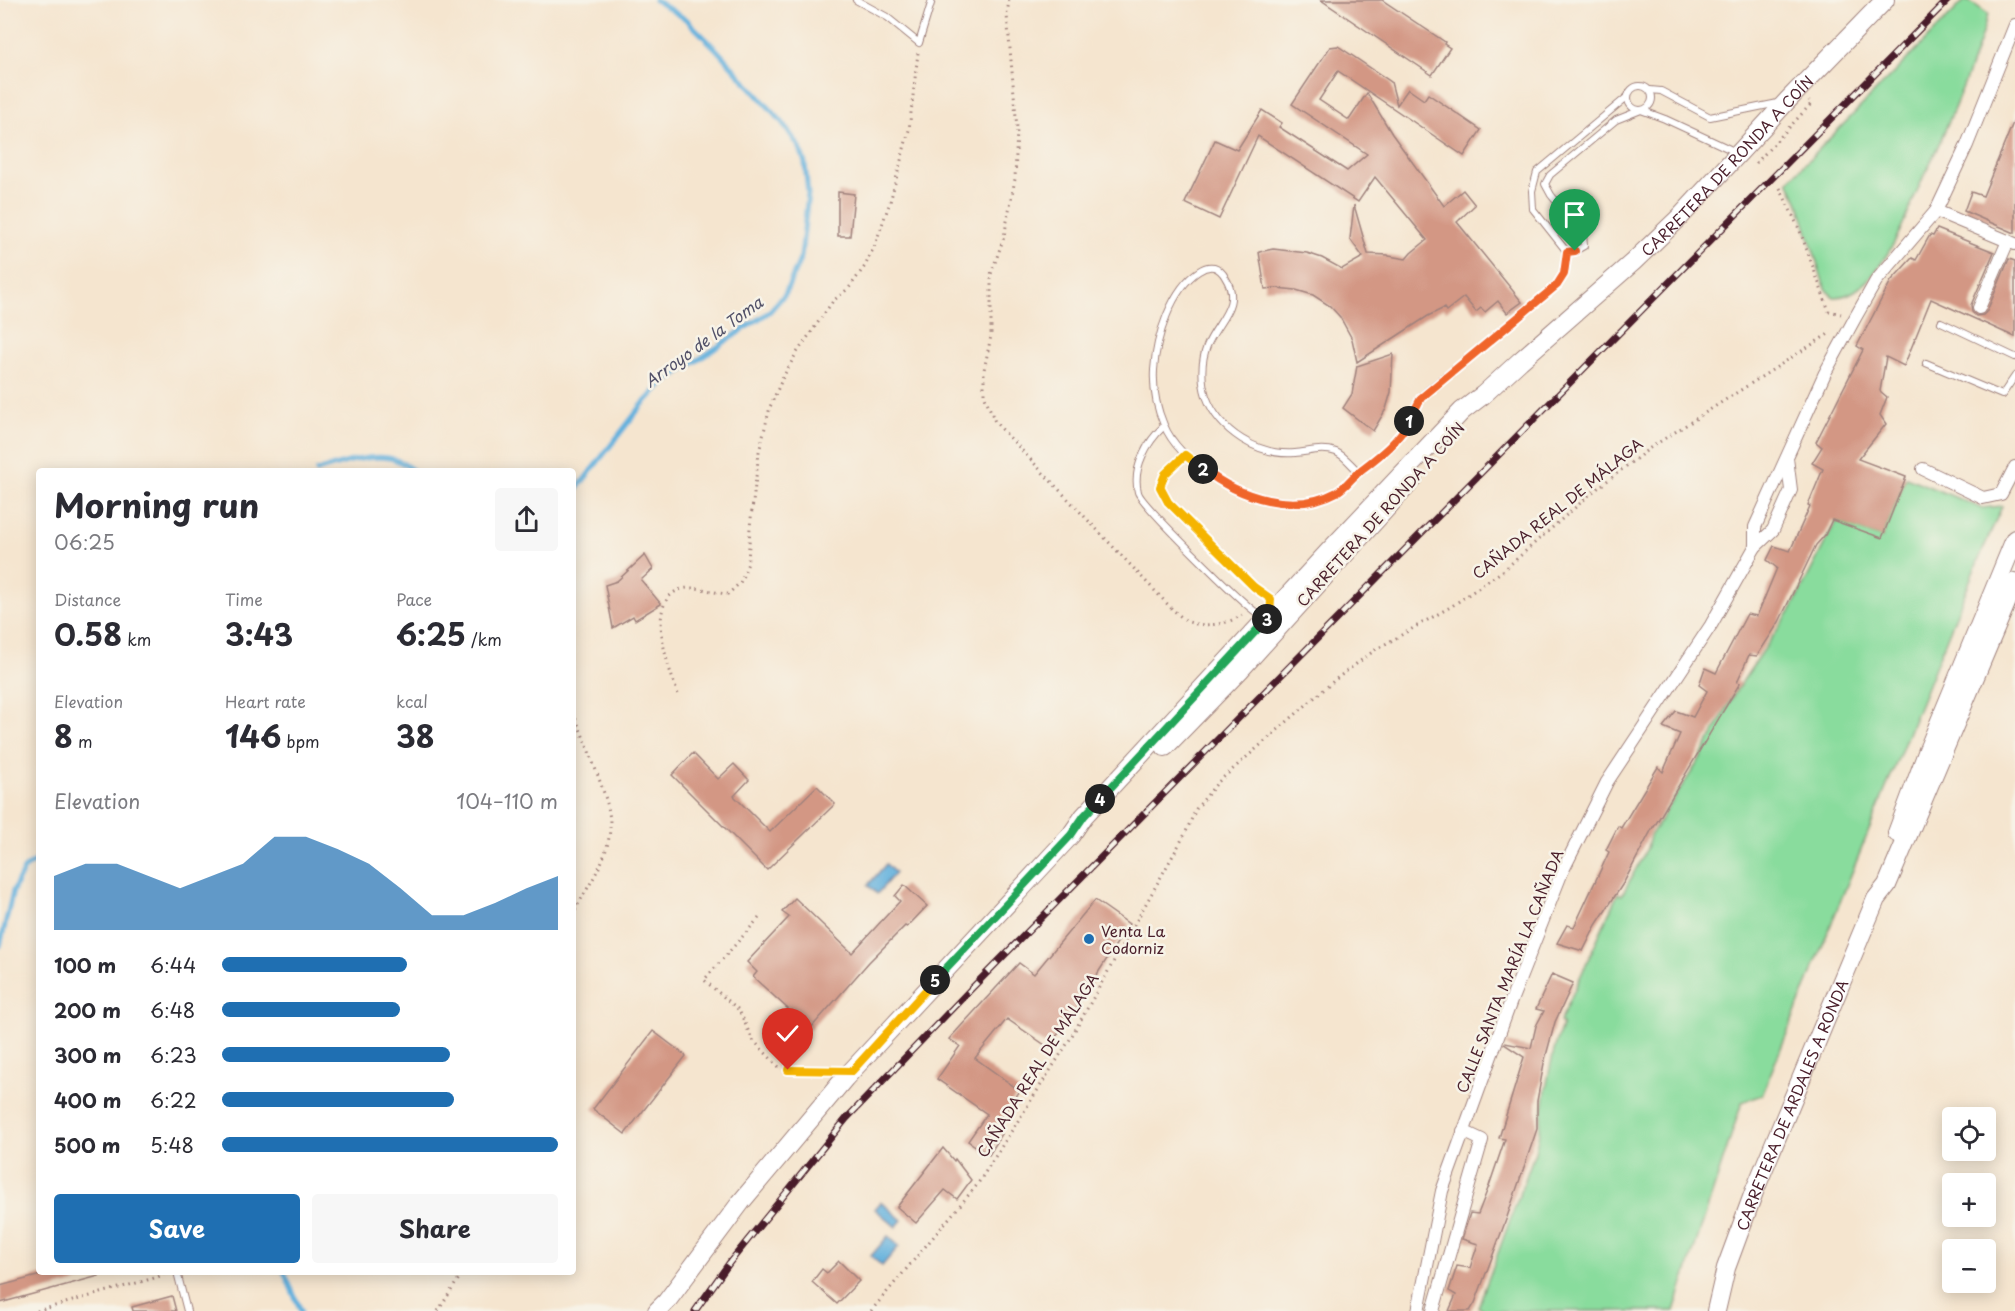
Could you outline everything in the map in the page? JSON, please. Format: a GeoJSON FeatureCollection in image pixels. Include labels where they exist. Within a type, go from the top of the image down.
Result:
{"type":"FeatureCollection","features":[{"type":"Feature","properties":{"kind":"main road","name":"CARRETERA DE RONDA A COÍN"},"geometry":{"type":"LineString","coordinates":[[662,1308],[741,1202],[852,1071],[1071,835],[1084,816],[1269,611],[1462,411],[1633,262],[1680,217],[1787,101],[1885,0]]}},
{"type":"Feature","properties":{"kind":"main road","name":"CARRETERA DE RONDA A COÍN"},"geometry":{"type":"LineString","coordinates":[[1071,835],[1107,804],[1240,670],[1408,485],[1483,395]]}},
{"type":"Feature","properties":{"kind":"main road","name":"CARRETERA DE ARDALES A RONDA"},"geometry":{"type":"LineString","coordinates":[[1876,899],[1878,882],[1903,816],[2015,539]]}},
{"type":"Feature","properties":{"kind":"main road"},"geometry":{"type":"LineString","coordinates":[[1992,595],[2009,574],[2015,559]]}},
{"type":"Feature","properties":{"kind":"main road"},"geometry":{"type":"LineString","coordinates":[[1240,670],[1245,652],[1269,626],[1269,611],[1281,613],[1307,585],[1332,570]]}},
{"type":"Feature","properties":{"kind":"main road","name":"CARRETERA DE ARDALES A RONDA"},"geometry":{"type":"LineString","coordinates":[[1716,1311],[1726,1268],[1754,1192],[1876,899],[1887,885],[2015,582]]}},
{"type":"Feature","properties":{"kind":"street","name":"CALLE SANTA MARÍA LA CAÑADA"},"geometry":{"type":"LineString","coordinates":[[1755,548],[1755,527],[1825,373],[1876,280],[1936,212],[1967,146],[2015,25]]}},
{"type":"Feature","properties":{"kind":"street"},"geometry":{"type":"LineString","coordinates":[[1936,212],[2012,243],[1979,309]]}},
{"type":"Feature","properties":{"kind":"street","name":"CALLE SANTA MARÍA LA CAÑADA"},"geometry":{"type":"LineString","coordinates":[[1418,1311],[1442,1191],[1554,894],[1607,782],[1711,626],[1755,548],[1773,530],[1791,490],[1787,458]]}},
{"type":"Feature","properties":{"kind":"street"},"geometry":{"type":"LineString","coordinates":[[1923,469],[1983,498],[2001,494],[2015,467]]}},
{"type":"Feature","properties":{"kind":"street"},"geometry":{"type":"LineString","coordinates":[[1433,1311],[1482,1140],[1463,1131]]}},
{"type":"Feature","properties":{"kind":"lane"},"geometry":{"type":"LineString","coordinates":[[856,0],[887,17],[919,43],[932,0]]}},
{"type":"Feature","properties":{"kind":"lane"},"geometry":{"type":"LineString","coordinates":[[1738,154],[1665,118],[1631,107],[1629,91],[1637,86],[1643,86],[1650,90],[1661,91],[1710,117],[1787,101]]}},
{"type":"Feature","properties":{"kind":"lane"},"geometry":{"type":"LineString","coordinates":[[1567,252],[1584,246],[1583,234],[1551,195],[1545,184],[1550,175],[1616,120],[1651,104],[1653,98],[1650,90]]}},
{"type":"Feature","properties":{"kind":"lane"},"geometry":{"type":"LineString","coordinates":[[1359,472],[1337,452],[1318,449],[1297,453],[1278,453],[1257,447],[1238,437],[1221,421],[1207,398],[1203,378],[1203,361],[1207,346],[1228,310],[1232,298],[1230,285],[1223,273],[1214,267],[1204,268],[1189,277],[1177,294],[1162,326],[1156,350],[1154,373],[1157,403],[1164,426],[1173,441],[1185,455],[1229,486],[1261,499],[1285,503],[1314,501],[1339,491],[1389,447],[1406,428],[1421,398],[1557,285],[1564,274],[1567,252],[1533,209],[1532,191],[1537,172],[1628,97]]}},
{"type":"Feature","properties":{"kind":"lane"},"geometry":{"type":"LineString","coordinates":[[1941,322],[2015,357]]}},
{"type":"Feature","properties":{"kind":"lane"},"geometry":{"type":"LineString","coordinates":[[1926,363],[2002,395],[2015,375]]}},
{"type":"Feature","properties":{"kind":"lane"},"geometry":{"type":"LineString","coordinates":[[1164,426],[1147,448],[1136,474],[1138,495],[1156,516],[1251,607],[1269,611]]}},
{"type":"Feature","properties":{"kind":"lane"},"geometry":{"type":"LineString","coordinates":[[1185,455],[1165,474],[1160,487],[1168,502],[1254,587],[1269,611]]}},
{"type":"Feature","properties":{"kind":"lane"},"geometry":{"type":"LineString","coordinates":[[178,1275],[187,1311]]}},
{"type":"Feature","properties":{"kind":"path"},"geometry":{"type":"LineString","coordinates":[[1009,0],[1006,15],[1017,128],[1015,179],[1004,237],[991,274],[991,336],[984,370],[984,394],[995,422],[1173,610],[1189,622],[1208,625],[1230,621],[1241,616],[1251,607]]}},
{"type":"Feature","properties":{"kind":"path"},"geometry":{"type":"LineString","coordinates":[[678,694],[664,648],[661,618],[665,601],[680,590],[698,588],[712,593],[728,594],[740,583],[748,563],[759,452],[770,406],[796,354],[833,301],[849,288],[865,266],[876,244],[909,130],[919,43]]}},
{"type":"Feature","properties":{"kind":"path"},"geometry":{"type":"LineString","coordinates":[[1780,188],[1800,231],[1829,311],[1855,318]]}},
{"type":"Feature","properties":{"kind":"path","name":"CAÑADA REAL DE MÁLAGA"},"geometry":{"type":"LineString","coordinates":[[871,1311],[977,1185],[1069,1041],[1185,834],[1196,809],[1217,783],[1336,679],[1375,650],[1452,606],[1504,570],[1593,491],[1650,448],[1855,318]]}},
{"type":"Feature","properties":{"kind":"path"},"geometry":{"type":"LineString","coordinates":[[576,719],[587,742],[606,796],[611,814],[611,832],[605,855],[576,908]]}},
{"type":"Feature","properties":{"kind":"path"},"geometry":{"type":"LineString","coordinates":[[759,918],[704,980],[739,1010],[752,1039],[779,1066],[788,1070],[852,1071]]}},
{"type":"Feature","properties":{"kind":"path"},"geometry":{"type":"LineString","coordinates":[[37,1311],[162,1275]]}},
{"type":"Feature","properties":{"kind":"path"},"geometry":{"type":"LineString","coordinates":[[438,1311],[462,1275]]}},
{"type":"Feature","properties":{"kind":"green space"},"geometry":{"type":"Polygon","coordinates":[[[1965,0],[1988,14],[1947,126],[1900,231],[1883,260],[1866,282],[1851,293],[1834,297],[1828,292],[1823,282],[1800,207],[1788,181],[1965,0]]]}},
{"type":"Feature","properties":{"kind":"green space"},"geometry":{"type":"Polygon","coordinates":[[[1906,477],[1981,508],[2002,506],[1762,1095],[1742,1102],[1674,1311],[1486,1311],[1478,1307],[1535,1152],[1549,1071],[1563,1024],[1560,1022],[1618,893],[1622,895],[1647,848],[1650,836],[1698,762],[1736,691],[1792,608],[1836,521],[1882,538],[1906,477]]]}},
{"type":"Feature","properties":{"kind":"water"},"geometry":{"type":"Polygon","coordinates":[[[886,864],[895,873],[877,894],[868,885],[886,864]]]}},
{"type":"Feature","properties":{"kind":"water"},"geometry":{"type":"Polygon","coordinates":[[[881,1202],[902,1220],[896,1227],[875,1209],[881,1202]]]}},
{"type":"Feature","properties":{"kind":"water"},"geometry":{"type":"Polygon","coordinates":[[[888,1236],[899,1246],[882,1266],[871,1256],[888,1236]]]}},
{"type":"Feature","properties":{"kind":"building"},"geometry":{"type":"Polygon","coordinates":[[[1321,0],[1382,0],[1445,42],[1444,44],[1450,48],[1432,75],[1321,0]]]}},
{"type":"Feature","properties":{"kind":"building"},"geometry":{"type":"Polygon","coordinates":[[[1338,46],[1391,82],[1397,105],[1408,89],[1424,100],[1428,94],[1481,130],[1464,156],[1338,71],[1319,100],[1349,120],[1367,93],[1392,134],[1444,206],[1463,190],[1475,205],[1457,222],[1522,302],[1507,313],[1498,301],[1485,312],[1481,308],[1476,312],[1464,297],[1446,311],[1444,308],[1428,316],[1357,362],[1352,339],[1340,317],[1330,306],[1313,295],[1296,290],[1265,289],[1259,252],[1273,249],[1307,253],[1342,269],[1363,257],[1350,239],[1354,205],[1368,254],[1406,259],[1427,240],[1375,177],[1358,202],[1258,136],[1219,219],[1185,203],[1215,140],[1237,150],[1262,110],[1282,123],[1279,127],[1347,171],[1367,154],[1292,104],[1330,47],[1338,46]]]}},
{"type":"Feature","properties":{"kind":"building"},"geometry":{"type":"Polygon","coordinates":[[[2015,118],[2015,233],[1964,211],[1971,192],[1983,196],[2015,118]]]}},
{"type":"Feature","properties":{"kind":"building"},"geometry":{"type":"Polygon","coordinates":[[[838,192],[854,194],[850,236],[838,236],[838,192]]]}},
{"type":"Feature","properties":{"kind":"building"},"geometry":{"type":"Polygon","coordinates":[[[1937,229],[1994,252],[1971,305],[1972,312],[1976,316],[1983,315],[1987,311],[2009,259],[2015,261],[2015,337],[1931,299],[1904,366],[1886,357],[1880,391],[1887,397],[1880,415],[1886,424],[1858,459],[1906,477],[1882,538],[1832,520],[1825,535],[1816,545],[1779,622],[1757,656],[1749,655],[1737,682],[1740,683],[1653,827],[1583,951],[1557,943],[1567,925],[1574,927],[1609,852],[1606,850],[1618,826],[1621,828],[1658,767],[1663,772],[1680,734],[1663,727],[1676,711],[1693,717],[1707,691],[1699,685],[1705,668],[1716,673],[1747,614],[1757,616],[1777,568],[1767,560],[1774,546],[1790,551],[1810,506],[1808,505],[1823,469],[1812,463],[1822,447],[1816,442],[1863,350],[1857,346],[1891,281],[1912,258],[1916,260],[1930,235],[1933,236],[1937,229]]]}},
{"type":"Feature","properties":{"kind":"building"},"geometry":{"type":"Polygon","coordinates":[[[1393,354],[1391,392],[1386,409],[1373,431],[1343,408],[1352,394],[1357,366],[1393,354]]]}},
{"type":"Feature","properties":{"kind":"building"},"geometry":{"type":"Polygon","coordinates":[[[645,555],[653,569],[641,580],[661,604],[635,620],[633,616],[613,628],[605,585],[617,581],[645,555]]]}},
{"type":"Feature","properties":{"kind":"building"},"geometry":{"type":"Polygon","coordinates":[[[693,753],[718,779],[734,764],[749,780],[734,796],[770,832],[817,786],[835,804],[767,870],[672,775],[693,753]]]}},
{"type":"Feature","properties":{"kind":"building"},"geometry":{"type":"Polygon","coordinates":[[[904,885],[927,906],[869,962],[810,1029],[753,977],[757,972],[747,962],[789,917],[782,912],[795,898],[852,953],[900,901],[895,896],[904,885]]]}},
{"type":"Feature","properties":{"kind":"building"},"geometry":{"type":"Polygon","coordinates":[[[1095,900],[1129,924],[1077,1006],[1079,1007],[1048,1047],[1007,1019],[975,1058],[1020,1091],[993,1128],[1002,1134],[989,1155],[968,1141],[987,1114],[937,1079],[960,1046],[949,1039],[1019,963],[1034,974],[1095,900]]]}},
{"type":"Feature","properties":{"kind":"building"},"geometry":{"type":"Polygon","coordinates":[[[1552,974],[1573,983],[1555,1022],[1544,1063],[1537,1101],[1537,1129],[1475,1303],[1470,1311],[1449,1311],[1456,1295],[1449,1291],[1457,1266],[1470,1268],[1478,1244],[1462,1239],[1470,1213],[1478,1214],[1489,1186],[1505,1139],[1499,1138],[1524,1057],[1504,1044],[1531,1048],[1536,1026],[1544,1011],[1536,1009],[1552,974]]]}},
{"type":"Feature","properties":{"kind":"building"},"geometry":{"type":"Polygon","coordinates":[[[653,1031],[686,1056],[625,1134],[593,1109],[653,1031]]]}},
{"type":"Feature","properties":{"kind":"building"},"geometry":{"type":"Polygon","coordinates":[[[943,1148],[971,1180],[957,1199],[945,1190],[916,1223],[897,1207],[943,1148]]]}},
{"type":"Feature","properties":{"kind":"building"},"geometry":{"type":"Polygon","coordinates":[[[839,1261],[859,1281],[837,1304],[812,1282],[822,1269],[827,1273],[839,1261]]]}},
{"type":"Feature","properties":{"kind":"building"},"geometry":{"type":"Polygon","coordinates":[[[41,1275],[99,1275],[0,1303],[0,1286],[41,1275]]]}},
{"type":"Feature","properties":{"kind":"building"},"geometry":{"type":"Polygon","coordinates":[[[172,1296],[176,1311],[133,1311],[132,1307],[172,1296]]]}},
{"type":"Feature","properties":{"kind":"waterway","name":"Arroyo de la Toma"},"geometry":{"type":"LineString","coordinates":[[576,490],[642,405],[661,385],[769,312],[785,294],[801,257],[808,194],[805,163],[800,148],[782,122],[717,50],[687,20],[655,0]]}},
{"type":"Feature","properties":{"kind":"waterway","name":"Arroyo de la Toma"},"geometry":{"type":"LineString","coordinates":[[328,468],[380,457],[396,460],[410,468]]}},
{"type":"Feature","properties":{"kind":"waterway","name":"Arroyo de la Toma"},"geometry":{"type":"LineString","coordinates":[[0,946],[13,891],[24,869],[36,860]]}},
{"type":"Feature","properties":{"kind":"waterway"},"geometry":{"type":"LineString","coordinates":[[285,1275],[301,1311]]}},
{"type":"Feature","properties":{"kind":"railway"},"geometry":{"type":"LineString","coordinates":[[695,1311],[730,1262],[846,1119],[970,990],[1948,0]]}},
{"type":"Feature","properties":{"kind":"place","name":"Venta La Codorniz"},"geometry":{"type":"Point","coordinates":[1089,939]}},
{"type":"Feature","properties":{"kind":"route"},"geometry":{"type":"LineString","coordinates":[[788,1070],[852,1071],[1270,616],[1271,599],[1254,587],[1168,502],[1160,487],[1165,474],[1185,455],[1229,486],[1261,499],[1285,503],[1314,501],[1339,491],[1389,447],[1406,428],[1421,398],[1557,285],[1564,274],[1567,252],[1575,251]]}}]}
